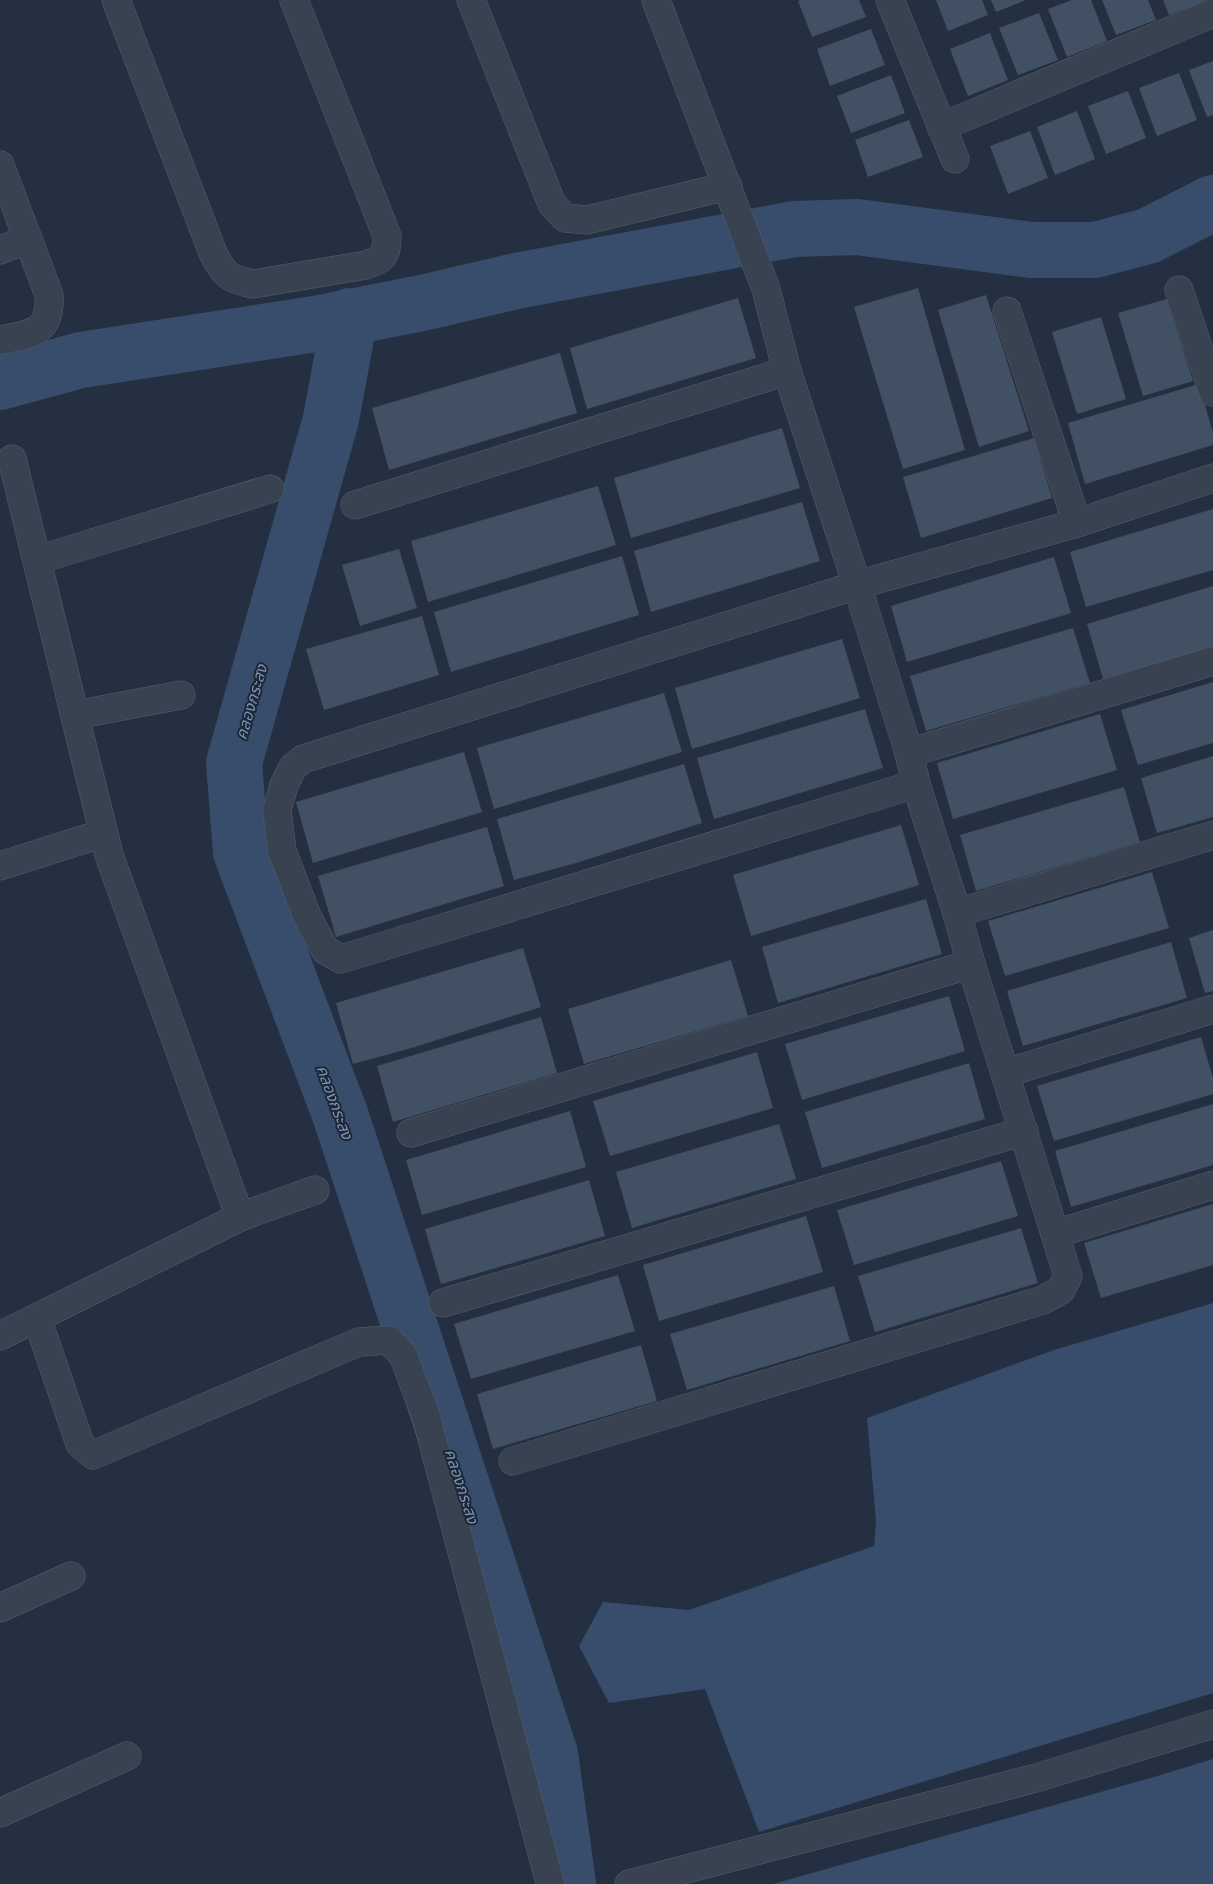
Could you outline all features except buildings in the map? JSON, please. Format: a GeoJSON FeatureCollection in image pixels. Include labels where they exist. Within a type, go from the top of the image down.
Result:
{"type":"FeatureCollection","features":[{"type":"Feature","properties":{"kind":"street"},"geometry":{"type":"LineString","coordinates":[[116,0],[222,270],[235,280],[253,284],[366,265],[379,260],[386,252],[387,236],[294,0]]}},
{"type":"Feature","properties":{"kind":"street"},"geometry":{"type":"LineString","coordinates":[[471,0],[552,204],[565,218],[586,220],[728,186]]}},
{"type":"Feature","properties":{"kind":"street"},"geometry":{"type":"LineString","coordinates":[[512,1461],[1043,1300],[1061,1290],[1068,1276],[916,784],[909,753],[857,585],[787,371],[766,289],[656,0]]}},
{"type":"Feature","properties":{"kind":"street"},"geometry":{"type":"LineString","coordinates":[[890,0],[954,159]]}},
{"type":"Feature","properties":{"kind":"street"},"geometry":{"type":"LineString","coordinates":[[941,127],[1213,13]]}},
{"type":"Feature","properties":{"kind":"street"},"geometry":{"type":"LineString","coordinates":[[0,165],[49,295],[49,308],[45,322],[30,334],[0,340]]}},
{"type":"Feature","properties":{"kind":"street"},"geometry":{"type":"LineString","coordinates":[[0,250],[28,239]]}},
{"type":"Feature","properties":{"kind":"street"},"geometry":{"type":"LineString","coordinates":[[1179,290],[1213,392]]}},
{"type":"Feature","properties":{"kind":"street"},"geometry":{"type":"LineString","coordinates":[[1007,311],[1077,523]]}},
{"type":"Feature","properties":{"kind":"street"},"geometry":{"type":"LineString","coordinates":[[355,505],[787,371]]}},
{"type":"Feature","properties":{"kind":"street"},"geometry":{"type":"LineString","coordinates":[[12,459],[112,864],[240,1217]]}},
{"type":"Feature","properties":{"kind":"street"},"geometry":{"type":"LineString","coordinates":[[916,784],[341,959],[325,950],[307,916],[282,851],[277,810],[284,786],[293,767],[303,759],[857,585],[1077,523],[1213,478]]}},
{"type":"Feature","properties":{"kind":"street"},"geometry":{"type":"LineString","coordinates":[[37,560],[270,490]]}},
{"type":"Feature","properties":{"kind":"street"},"geometry":{"type":"LineString","coordinates":[[909,753],[1213,661]]}},
{"type":"Feature","properties":{"kind":"street"},"geometry":{"type":"LineString","coordinates":[[75,715],[181,695]]}},
{"type":"Feature","properties":{"kind":"street"},"geometry":{"type":"LineString","coordinates":[[0,866],[104,833]]}},
{"type":"Feature","properties":{"kind":"street"},"geometry":{"type":"LineString","coordinates":[[957,913],[1213,835]]}},
{"type":"Feature","properties":{"kind":"street"},"geometry":{"type":"LineString","coordinates":[[411,1133],[971,964]]}},
{"type":"Feature","properties":{"kind":"street"},"geometry":{"type":"LineString","coordinates":[[1006,1073],[1213,1009]]}},
{"type":"Feature","properties":{"kind":"street"},"geometry":{"type":"LineString","coordinates":[[443,1303],[1024,1131]]}},
{"type":"Feature","properties":{"kind":"street"},"geometry":{"type":"LineString","coordinates":[[1055,1234],[1213,1185]]}},
{"type":"Feature","properties":{"kind":"street"},"geometry":{"type":"LineString","coordinates":[[0,1336],[240,1217],[315,1190]]}},
{"type":"Feature","properties":{"kind":"street"},"geometry":{"type":"LineString","coordinates":[[37,1318],[80,1444],[93,1455],[359,1342],[388,1340],[403,1355],[426,1416],[550,1883]]}},
{"type":"Feature","properties":{"kind":"street"},"geometry":{"type":"LineString","coordinates":[[0,1608],[71,1576]]}},
{"type":"Feature","properties":{"kind":"street"},"geometry":{"type":"LineString","coordinates":[[629,1884],[1036,1778],[1213,1724]]}},
{"type":"Feature","properties":{"kind":"street"},"geometry":{"type":"LineString","coordinates":[[0,1813],[127,1756]]}},
{"type":"Feature","properties":{"kind":"water"},"geometry":{"type":"Polygon","coordinates":[[[1213,1303],[1213,1693],[759,1832],[705,1689],[609,1703],[579,1646],[603,1602],[689,1610],[874,1546],[876,1521],[867,1418],[1054,1350],[1213,1303]]]}},
{"type":"Feature","properties":{"kind":"water"},"geometry":{"type":"Polygon","coordinates":[[[1213,1759],[1213,1884],[773,1884],[1154,1777],[1213,1759]]]}},
{"type":"Feature","properties":{"kind":"waterway"},"geometry":{"type":"LineString","coordinates":[[0,382],[81,360],[315,324],[422,303],[516,281],[794,229],[857,227],[1031,250],[1095,250],[1148,236],[1213,203]]}},
{"type":"Feature","properties":{"kind":"waterway","name":"คลองกระสง"},"geometry":{"type":"LineString","coordinates":[[350,316],[331,419],[234,763],[241,852],[341,1117],[550,1754],[568,1884]]}}]}
